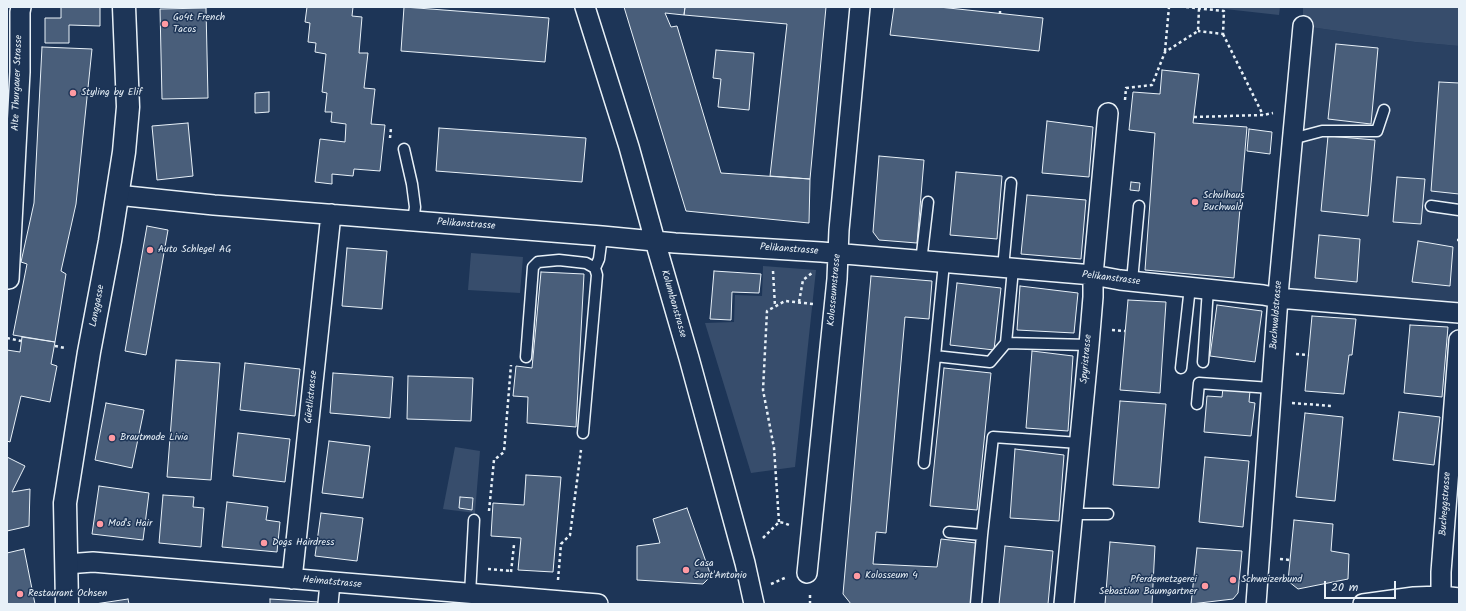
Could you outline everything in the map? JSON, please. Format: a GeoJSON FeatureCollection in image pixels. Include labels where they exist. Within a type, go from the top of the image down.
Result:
{"type":"FeatureCollection","features":[{"type":"Feature","properties":{"kind":"main road","name":"Langgasse"},"geometry":{"type":"LineString","coordinates":[[68,604],[65,503],[89,352],[124,152],[128,108],[124,7]]}},
{"type":"Feature","properties":{"kind":"street","name":"Alte Thurgauer Strasse"},"geometry":{"type":"LineString","coordinates":[[9,279],[20,72],[21,7]]}},
{"type":"Feature","properties":{"kind":"street","name":"Kolumbanstrasse"},"geometry":{"type":"LineString","coordinates":[[585,7],[629,147],[691,366],[745,563],[754,604]]}},
{"type":"Feature","properties":{"kind":"street","name":"Kolosseumstrasse"},"geometry":{"type":"LineString","coordinates":[[807,573],[839,254],[839,230],[860,7]]}},
{"type":"Feature","properties":{"kind":"street","name":"Buchwaldstrasse"},"geometry":{"type":"LineString","coordinates":[[1256,604],[1278,298],[1303,26]]}},
{"type":"Feature","properties":{"kind":"street","name":"Spyristrasse"},"geometry":{"type":"LineString","coordinates":[[1064,604],[1089,345],[1093,275],[1116,110]]}},
{"type":"Feature","properties":{"kind":"street","name":"Pelikanstrasse"},"geometry":{"type":"LineString","coordinates":[[117,195],[214,205],[1093,275],[1278,298],[1459,313]]}},
{"type":"Feature","properties":{"kind":"street","name":"Güetlistrasse"},"geometry":{"type":"LineString","coordinates":[[292,579],[331,214]]}},
{"type":"Feature","properties":{"kind":"street","name":"Bucheggstrasse"},"geometry":{"type":"LineString","coordinates":[[1450,597],[1441,572],[1459,340]]}},
{"type":"Feature","properties":{"kind":"street","name":"Heimatstrasse"},"geometry":{"type":"LineString","coordinates":[[66,564],[93,562],[598,604]]}},
{"type":"Feature","properties":{"kind":"street"},"geometry":{"type":"LineString","coordinates":[[328,604],[330,582]]}},
{"type":"Feature","properties":{"kind":"street"},"geometry":{"type":"LineString","coordinates":[[1363,604],[1414,597],[1450,597]]}},
{"type":"Feature","properties":{"kind":"lane"},"geometry":{"type":"LineString","coordinates":[[1292,139],[1322,131],[1376,131],[1384,110]]}},
{"type":"Feature","properties":{"kind":"lane"},"geometry":{"type":"LineString","coordinates":[[404,149],[412,184],[415,207],[413,221]]}},
{"type":"Feature","properties":{"kind":"lane"},"geometry":{"type":"LineString","coordinates":[[935,356],[990,362],[1006,343],[1011,183]]}},
{"type":"Feature","properties":{"kind":"lane"},"geometry":{"type":"LineString","coordinates":[[921,262],[928,202]]}},
{"type":"Feature","properties":{"kind":"lane"},"geometry":{"type":"LineString","coordinates":[[1132,281],[1139,206]]}},
{"type":"Feature","properties":{"kind":"lane"},"geometry":{"type":"LineString","coordinates":[[1431,206],[1459,210]]}},
{"type":"Feature","properties":{"kind":"lane"},"geometry":{"type":"LineString","coordinates":[[594,268],[599,259],[602,236]]}},
{"type":"Feature","properties":{"kind":"lane"},"geometry":{"type":"LineString","coordinates":[[526,357],[533,268],[538,262],[559,260],[586,263],[594,268],[597,275],[583,434]]}},
{"type":"Feature","properties":{"kind":"lane"},"geometry":{"type":"LineString","coordinates":[[924,463],[944,263]]}},
{"type":"Feature","properties":{"kind":"lane"},"geometry":{"type":"LineString","coordinates":[[1199,288],[1203,362]]}},
{"type":"Feature","properties":{"kind":"lane"},"geometry":{"type":"LineString","coordinates":[[1181,368],[1199,288]]}},
{"type":"Feature","properties":{"kind":"lane"},"geometry":{"type":"LineString","coordinates":[[1006,343],[1089,345]]}},
{"type":"Feature","properties":{"kind":"lane"},"geometry":{"type":"LineString","coordinates":[[1197,404],[1199,383],[1271,388]]}},
{"type":"Feature","properties":{"kind":"lane"},"geometry":{"type":"LineString","coordinates":[[976,604],[993,437],[1079,443]]}},
{"type":"Feature","properties":{"kind":"lane"},"geometry":{"type":"LineString","coordinates":[[1073,514],[1108,514]]}},
{"type":"Feature","properties":{"kind":"lane"},"geometry":{"type":"LineString","coordinates":[[470,594],[474,520]]}},
{"type":"Feature","properties":{"kind":"lane"},"geometry":{"type":"LineString","coordinates":[[949,532],[982,535]]}},
{"type":"Feature","properties":{"kind":"path"},"geometry":{"type":"LineString","coordinates":[[1000,7],[1000,14]]}},
{"type":"Feature","properties":{"kind":"path"},"geometry":{"type":"LineString","coordinates":[[1116,110],[1126,88],[1152,85],[1165,52],[1169,7]]}},
{"type":"Feature","properties":{"kind":"path"},"geometry":{"type":"LineString","coordinates":[[1186,7],[1224,11],[1223,34],[1263,115],[1194,117]]}},
{"type":"Feature","properties":{"kind":"path"},"geometry":{"type":"LineString","coordinates":[[1198,31],[1199,9]]}},
{"type":"Feature","properties":{"kind":"path"},"geometry":{"type":"LineString","coordinates":[[1165,52],[1198,31],[1223,34]]}},
{"type":"Feature","properties":{"kind":"path"},"geometry":{"type":"LineString","coordinates":[[773,270],[776,306]]}},
{"type":"Feature","properties":{"kind":"path"},"geometry":{"type":"LineString","coordinates":[[799,302],[803,280]]}},
{"type":"Feature","properties":{"kind":"path"},"geometry":{"type":"LineString","coordinates":[[763,538],[779,522],[774,448],[763,390],[767,311],[785,301],[817,304]]}},
{"type":"Feature","properties":{"kind":"path"},"geometry":{"type":"LineString","coordinates":[[7,338],[21,341]]}},
{"type":"Feature","properties":{"kind":"path"},"geometry":{"type":"LineString","coordinates":[[54,346],[66,348]]}},
{"type":"Feature","properties":{"kind":"path"},"geometry":{"type":"LineString","coordinates":[[474,520],[489,514],[494,460],[504,452],[511,365],[526,357]]}},
{"type":"Feature","properties":{"kind":"path"},"geometry":{"type":"LineString","coordinates":[[1288,403],[1332,406]]}},
{"type":"Feature","properties":{"kind":"path"},"geometry":{"type":"LineString","coordinates":[[558,581],[561,544],[570,535],[583,434]]}},
{"type":"Feature","properties":{"kind":"path"},"geometry":{"type":"LineString","coordinates":[[779,522],[793,527]]}},
{"type":"Feature","properties":{"kind":"path"},"geometry":{"type":"LineString","coordinates":[[510,576],[514,545]]}},
{"type":"Feature","properties":{"kind":"path"},"geometry":{"type":"LineString","coordinates":[[471,568],[511,571]]}},
{"type":"Feature","properties":{"kind":"path"},"geometry":{"type":"LineString","coordinates":[[810,604],[811,598]]}},
{"type":"Feature","properties":{"kind":"shaded area"},"geometry":{"type":"Polygon","coordinates":[[[1207,7],[1280,7],[1279,15],[1207,7]]]}},
{"type":"Feature","properties":{"kind":"shaded area"},"geometry":{"type":"Polygon","coordinates":[[[1303,7],[1459,7],[1459,46],[1415,42],[1303,26],[1303,7]]]}},
{"type":"Feature","properties":{"kind":"shaded area"},"geometry":{"type":"Polygon","coordinates":[[[1303,26],[1415,42],[1459,46],[1459,313],[1292,299],[1279,284],[1303,26]]]}},
{"type":"Feature","properties":{"kind":"shaded area"},"geometry":{"type":"Polygon","coordinates":[[[471,253],[523,257],[520,293],[468,290],[471,253]]]}},
{"type":"Feature","properties":{"kind":"shaded area"},"geometry":{"type":"Polygon","coordinates":[[[763,266],[816,270],[795,467],[751,473],[705,323],[734,322],[735,295],[762,296],[763,266]]]}},
{"type":"Feature","properties":{"kind":"shaded area"},"geometry":{"type":"Polygon","coordinates":[[[455,447],[480,451],[475,513],[443,509],[455,447]]]}},
{"type":"Feature","properties":{"kind":"building"},"geometry":{"type":"Polygon","coordinates":[[[61,7],[100,7],[100,26],[69,25],[69,43],[45,43],[45,18],[61,18],[61,7]]]}},
{"type":"Feature","properties":{"kind":"building"},"geometry":{"type":"Polygon","coordinates":[[[307,7],[353,7],[352,16],[362,17],[359,53],[368,53],[364,88],[375,89],[371,124],[385,125],[380,171],[354,169],[353,176],[332,174],[332,184],[315,182],[320,139],[345,142],[346,124],[331,122],[332,112],[325,112],[327,93],[322,92],[326,54],[315,52],[316,43],[308,42],[310,23],[305,22],[307,7]]]}},
{"type":"Feature","properties":{"kind":"building"},"geometry":{"type":"Polygon","coordinates":[[[404,7],[549,18],[545,62],[401,51],[404,7]]]}},
{"type":"Feature","properties":{"kind":"building"},"geometry":{"type":"Polygon","coordinates":[[[624,7],[685,7],[684,15],[665,13],[671,27],[677,26],[721,173],[810,179],[809,223],[686,211],[624,7]]]}},
{"type":"Feature","properties":{"kind":"building"},"geometry":{"type":"Polygon","coordinates":[[[685,7],[826,7],[810,179],[770,176],[787,24],[684,15],[685,7]]]}},
{"type":"Feature","properties":{"kind":"building"},"geometry":{"type":"Polygon","coordinates":[[[894,7],[939,7],[1043,18],[1039,51],[890,35],[894,7]]]}},
{"type":"Feature","properties":{"kind":"building"},"geometry":{"type":"Polygon","coordinates":[[[206,8],[208,98],[162,99],[160,9],[206,8]]]}},
{"type":"Feature","properties":{"kind":"building"},"geometry":{"type":"Polygon","coordinates":[[[1336,44],[1378,48],[1371,124],[1328,119],[1336,44]]]}},
{"type":"Feature","properties":{"kind":"building"},"geometry":{"type":"Polygon","coordinates":[[[42,47],[92,49],[76,204],[61,271],[66,274],[55,342],[13,335],[27,264],[21,262],[34,203],[42,47]]]}},
{"type":"Feature","properties":{"kind":"building"},"geometry":{"type":"Polygon","coordinates":[[[716,50],[754,53],[749,110],[718,107],[721,79],[713,78],[716,50]]]}},
{"type":"Feature","properties":{"kind":"building","name":"Schulhaus Buchwald"},"geometry":{"type":"Polygon","coordinates":[[[1162,70],[1199,74],[1193,123],[1247,127],[1234,278],[1145,270],[1155,133],[1129,130],[1133,92],[1160,94],[1162,70]]]}},
{"type":"Feature","properties":{"kind":"building"},"geometry":{"type":"Polygon","coordinates":[[[1439,82],[1459,83],[1459,194],[1431,191],[1439,82]]]}},
{"type":"Feature","properties":{"kind":"building"},"geometry":{"type":"Polygon","coordinates":[[[269,92],[269,112],[255,113],[255,93],[269,92]]]}},
{"type":"Feature","properties":{"kind":"building"},"geometry":{"type":"Polygon","coordinates":[[[1047,121],[1093,127],[1089,177],[1042,173],[1047,121]]]}},
{"type":"Feature","properties":{"kind":"building"},"geometry":{"type":"Polygon","coordinates":[[[188,123],[193,176],[157,180],[152,126],[188,123]]]}},
{"type":"Feature","properties":{"kind":"building"},"geometry":{"type":"Polygon","coordinates":[[[439,128],[586,138],[582,182],[436,171],[439,128]]]}},
{"type":"Feature","properties":{"kind":"building"},"geometry":{"type":"Polygon","coordinates":[[[1249,129],[1272,132],[1270,154],[1247,151],[1249,129]]]}},
{"type":"Feature","properties":{"kind":"building"},"geometry":{"type":"Polygon","coordinates":[[[1328,136],[1375,140],[1368,216],[1321,211],[1328,136]]]}},
{"type":"Feature","properties":{"kind":"building"},"geometry":{"type":"Polygon","coordinates":[[[879,156],[924,160],[917,243],[879,240],[873,232],[879,156]]]}},
{"type":"Feature","properties":{"kind":"building"},"geometry":{"type":"Polygon","coordinates":[[[956,172],[1002,176],[997,239],[950,235],[956,172]]]}},
{"type":"Feature","properties":{"kind":"building"},"geometry":{"type":"Polygon","coordinates":[[[1397,177],[1425,179],[1421,224],[1393,222],[1397,177]]]}},
{"type":"Feature","properties":{"kind":"building"},"geometry":{"type":"Polygon","coordinates":[[[1131,182],[1140,183],[1139,191],[1130,190],[1131,182]]]}},
{"type":"Feature","properties":{"kind":"building"},"geometry":{"type":"Polygon","coordinates":[[[1027,195],[1086,200],[1081,259],[1021,254],[1027,195]]]}},
{"type":"Feature","properties":{"kind":"building"},"geometry":{"type":"Polygon","coordinates":[[[147,226],[168,230],[146,355],[125,351],[147,226]]]}},
{"type":"Feature","properties":{"kind":"building"},"geometry":{"type":"Polygon","coordinates":[[[1319,235],[1360,239],[1357,282],[1315,278],[1319,235]]]}},
{"type":"Feature","properties":{"kind":"building"},"geometry":{"type":"Polygon","coordinates":[[[1418,241],[1453,247],[1450,286],[1412,282],[1418,241]]]}},
{"type":"Feature","properties":{"kind":"building"},"geometry":{"type":"Polygon","coordinates":[[[347,248],[387,251],[382,309],[342,306],[347,248]]]}},
{"type":"Feature","properties":{"kind":"building"},"geometry":{"type":"Polygon","coordinates":[[[714,271],[761,274],[759,293],[732,292],[731,320],[710,319],[714,271]]]}},
{"type":"Feature","properties":{"kind":"building"},"geometry":{"type":"Polygon","coordinates":[[[541,272],[584,274],[576,427],[527,423],[528,397],[513,396],[516,366],[532,368],[541,272]]]}},
{"type":"Feature","properties":{"kind":"building"},"geometry":{"type":"Polygon","coordinates":[[[871,276],[932,281],[929,319],[905,317],[886,533],[876,532],[873,564],[937,567],[941,539],[976,543],[971,604],[851,604],[843,594],[871,276]]]}},
{"type":"Feature","properties":{"kind":"building"},"geometry":{"type":"Polygon","coordinates":[[[957,283],[1001,288],[994,350],[950,345],[957,283]]]}},
{"type":"Feature","properties":{"kind":"building"},"geometry":{"type":"Polygon","coordinates":[[[1020,286],[1078,293],[1074,333],[1017,330],[1020,286]]]}},
{"type":"Feature","properties":{"kind":"building"},"geometry":{"type":"Polygon","coordinates":[[[1128,300],[1166,302],[1160,393],[1120,390],[1128,300]]]}},
{"type":"Feature","properties":{"kind":"building"},"geometry":{"type":"Polygon","coordinates":[[[1217,305],[1262,311],[1255,362],[1210,356],[1217,305]]]}},
{"type":"Feature","properties":{"kind":"building"},"geometry":{"type":"Polygon","coordinates":[[[1312,316],[1356,319],[1352,355],[1349,355],[1344,394],[1305,391],[1312,316]]]}},
{"type":"Feature","properties":{"kind":"building"},"geometry":{"type":"Polygon","coordinates":[[[1410,325],[1448,327],[1442,397],[1404,393],[1410,325]]]}},
{"type":"Feature","properties":{"kind":"building"},"geometry":{"type":"Polygon","coordinates":[[[22,337],[55,342],[51,364],[57,366],[50,402],[21,396],[10,442],[7,441],[7,350],[20,352],[22,337]]]}},
{"type":"Feature","properties":{"kind":"building"},"geometry":{"type":"Polygon","coordinates":[[[1032,351],[1073,356],[1068,431],[1026,428],[1032,351]]]}},
{"type":"Feature","properties":{"kind":"building"},"geometry":{"type":"Polygon","coordinates":[[[176,360],[220,363],[211,480],[167,477],[176,360]]]}},
{"type":"Feature","properties":{"kind":"building"},"geometry":{"type":"Polygon","coordinates":[[[245,363],[300,369],[295,416],[240,410],[245,363]]]}},
{"type":"Feature","properties":{"kind":"building"},"geometry":{"type":"Polygon","coordinates":[[[944,368],[991,373],[977,510],[930,506],[944,368]]]}},
{"type":"Feature","properties":{"kind":"building"},"geometry":{"type":"Polygon","coordinates":[[[333,373],[393,377],[390,418],[330,413],[333,373]]]}},
{"type":"Feature","properties":{"kind":"building"},"geometry":{"type":"Polygon","coordinates":[[[408,376],[473,378],[471,421],[407,419],[408,376]]]}},
{"type":"Feature","properties":{"kind":"building"},"geometry":{"type":"Polygon","coordinates":[[[1223,388],[1250,391],[1249,402],[1255,403],[1251,436],[1204,432],[1207,396],[1222,397],[1223,388]]]}},
{"type":"Feature","properties":{"kind":"building"},"geometry":{"type":"Polygon","coordinates":[[[1120,401],[1166,404],[1159,488],[1113,485],[1120,401]]]}},
{"type":"Feature","properties":{"kind":"building"},"geometry":{"type":"Polygon","coordinates":[[[106,403],[144,410],[132,468],[95,460],[106,403]]]}},
{"type":"Feature","properties":{"kind":"building"},"geometry":{"type":"Polygon","coordinates":[[[1399,412],[1440,417],[1434,465],[1393,460],[1399,412]]]}},
{"type":"Feature","properties":{"kind":"building"},"geometry":{"type":"Polygon","coordinates":[[[1305,413],[1343,417],[1335,501],[1296,497],[1305,413]]]}},
{"type":"Feature","properties":{"kind":"building"},"geometry":{"type":"Polygon","coordinates":[[[238,433],[290,439],[285,482],[233,476],[238,433]]]}},
{"type":"Feature","properties":{"kind":"building"},"geometry":{"type":"Polygon","coordinates":[[[329,441],[370,446],[363,498],[322,493],[329,441]]]}},
{"type":"Feature","properties":{"kind":"building"},"geometry":{"type":"Polygon","coordinates":[[[1015,449],[1064,455],[1059,521],[1010,518],[1015,449]]]}},
{"type":"Feature","properties":{"kind":"building"},"geometry":{"type":"Polygon","coordinates":[[[7,457],[25,466],[12,492],[30,489],[29,526],[7,531],[7,457]]]}},
{"type":"Feature","properties":{"kind":"building"},"geometry":{"type":"Polygon","coordinates":[[[1205,457],[1249,461],[1243,527],[1199,522],[1205,457]]]}},
{"type":"Feature","properties":{"kind":"building"},"geometry":{"type":"Polygon","coordinates":[[[526,475],[561,477],[553,572],[518,570],[521,538],[491,536],[493,503],[524,505],[526,475]]]}},
{"type":"Feature","properties":{"kind":"building"},"geometry":{"type":"Polygon","coordinates":[[[99,486],[149,493],[143,540],[92,534],[99,486]]]}},
{"type":"Feature","properties":{"kind":"building"},"geometry":{"type":"Polygon","coordinates":[[[163,495],[194,497],[193,507],[204,508],[201,547],[159,543],[163,495]]]}},
{"type":"Feature","properties":{"kind":"building"},"geometry":{"type":"Polygon","coordinates":[[[460,497],[473,498],[472,510],[459,508],[460,497]]]}},
{"type":"Feature","properties":{"kind":"building"},"geometry":{"type":"Polygon","coordinates":[[[227,502],[268,507],[266,520],[280,522],[277,552],[222,547],[227,502]]]}},
{"type":"Feature","properties":{"kind":"building"},"geometry":{"type":"Polygon","coordinates":[[[687,508],[711,576],[703,584],[637,580],[637,546],[660,543],[653,519],[687,508]]]}},
{"type":"Feature","properties":{"kind":"building"},"geometry":{"type":"Polygon","coordinates":[[[321,513],[363,518],[357,561],[315,556],[321,513]]]}},
{"type":"Feature","properties":{"kind":"building"},"geometry":{"type":"Polygon","coordinates":[[[1294,520],[1333,524],[1331,551],[1349,554],[1348,579],[1298,589],[1288,581],[1294,520]]]}},
{"type":"Feature","properties":{"kind":"building"},"geometry":{"type":"Polygon","coordinates":[[[1110,542],[1155,546],[1152,604],[1105,604],[1110,542]]]}},
{"type":"Feature","properties":{"kind":"building"},"geometry":{"type":"Polygon","coordinates":[[[1005,546],[1053,551],[1048,604],[999,604],[1005,546]]]}},
{"type":"Feature","properties":{"kind":"building"},"geometry":{"type":"Polygon","coordinates":[[[1197,548],[1242,551],[1238,593],[1233,599],[1191,604],[1197,548]]]}},
{"type":"Feature","properties":{"kind":"building"},"geometry":{"type":"Polygon","coordinates":[[[24,549],[35,604],[7,604],[7,553],[24,549]]]}},
{"type":"Feature","properties":{"kind":"building"},"geometry":{"type":"Polygon","coordinates":[[[128,599],[129,604],[95,604],[128,599]]]}},
{"type":"Feature","properties":{"kind":"building"},"geometry":{"type":"Polygon","coordinates":[[[270,599],[319,602],[319,604],[270,604],[270,599]]]}},
{"type":"Feature","properties":{"kind":"place","name":"Go4t French Tacos"},"geometry":{"type":"Point","coordinates":[165,24]}},
{"type":"Feature","properties":{"kind":"place","name":"Styling by Elif"},"geometry":{"type":"Point","coordinates":[73,93]}},
{"type":"Feature","properties":{"kind":"place","name":"Schulhaus Buchwald"},"geometry":{"type":"Point","coordinates":[1195,202]}},
{"type":"Feature","properties":{"kind":"place","name":"Auto Schlegel AG"},"geometry":{"type":"Point","coordinates":[150,250]}},
{"type":"Feature","properties":{"kind":"place","name":"Brautmode Livia"},"geometry":{"type":"Point","coordinates":[112,438]}},
{"type":"Feature","properties":{"kind":"place","name":"Mod's Hair"},"geometry":{"type":"Point","coordinates":[100,524]}},
{"type":"Feature","properties":{"kind":"place","name":"Dogs Hairdress"},"geometry":{"type":"Point","coordinates":[264,543]}},
{"type":"Feature","properties":{"kind":"place","name":"Casa Sant'Antonio"},"geometry":{"type":"Point","coordinates":[686,570]}},
{"type":"Feature","properties":{"kind":"place","name":"Kolosseum 4"},"geometry":{"type":"Point","coordinates":[857,576]}},
{"type":"Feature","properties":{"kind":"place","name":"Schweizerbund"},"geometry":{"type":"Point","coordinates":[1233,580]}},
{"type":"Feature","properties":{"kind":"place","name":"Pferdemetzgerei Sebastian Baumgartner"},"geometry":{"type":"Point","coordinates":[1205,586]}},
{"type":"Feature","properties":{"kind":"place","name":"Restaurant Ochsen"},"geometry":{"type":"Point","coordinates":[20,594]}}]}
